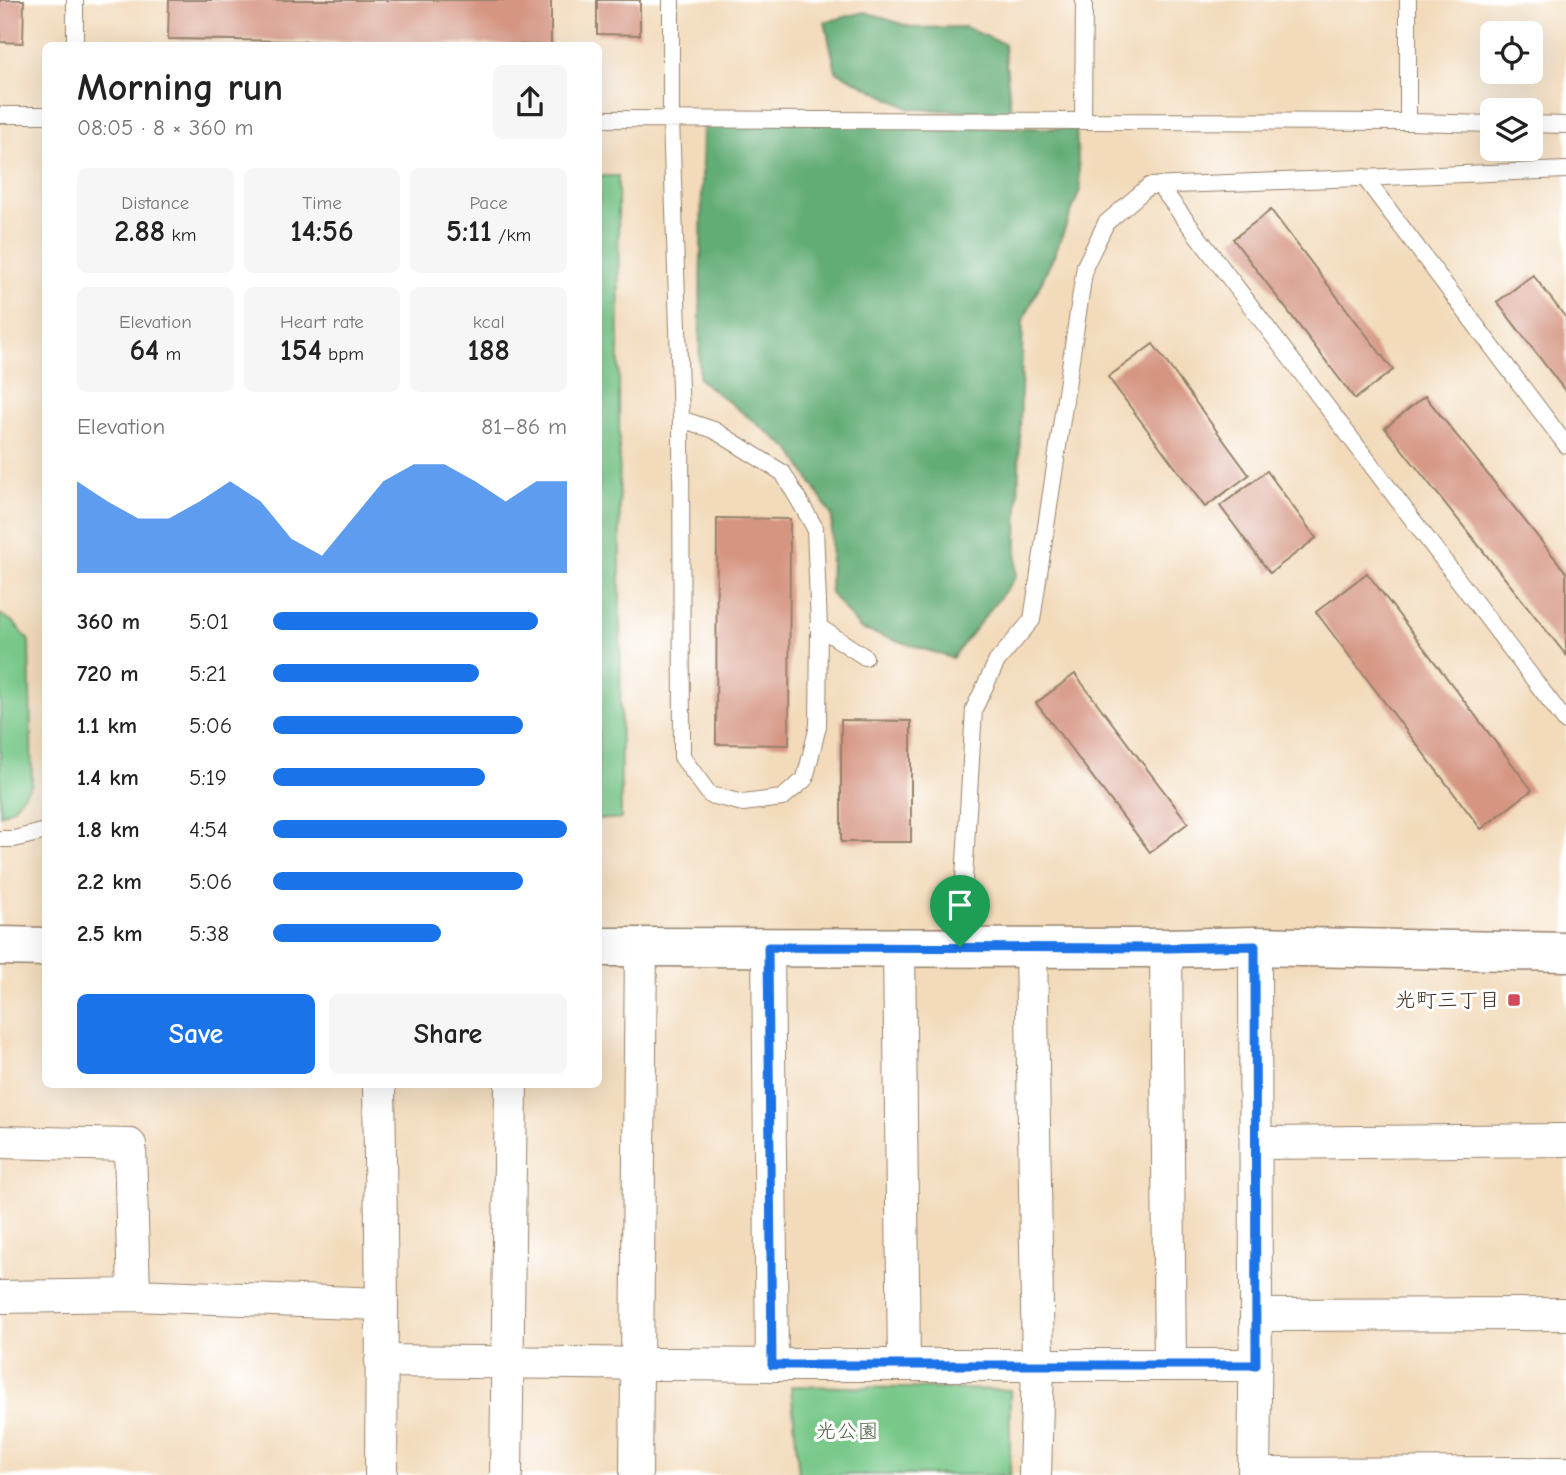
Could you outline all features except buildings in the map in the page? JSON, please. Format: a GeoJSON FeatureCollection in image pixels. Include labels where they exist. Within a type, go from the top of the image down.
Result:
{"type":"FeatureCollection","features":[{"type":"Feature","properties":{"kind":"street"},"geometry":{"type":"LineString","coordinates":[[0,946],[42,947]]}},
{"type":"Feature","properties":{"kind":"street"},"geometry":{"type":"LineString","coordinates":[[636,1475],[641,946]]}},
{"type":"Feature","properties":{"kind":"street"},"geometry":{"type":"LineString","coordinates":[[602,947],[1255,946],[1566,953]]}},
{"type":"Feature","properties":{"kind":"street"},"geometry":{"type":"LineString","coordinates":[[1255,946],[1254,1474],[1566,1473]]}},
{"type":"Feature","properties":{"kind":"street"},"geometry":{"type":"LineString","coordinates":[[768,947],[772,1365]]}},
{"type":"Feature","properties":{"kind":"street"},"geometry":{"type":"LineString","coordinates":[[899,948],[904,1365]]}},
{"type":"Feature","properties":{"kind":"street"},"geometry":{"type":"LineString","coordinates":[[1031,948],[1038,1365],[1035,1475]]}},
{"type":"Feature","properties":{"kind":"street"},"geometry":{"type":"LineString","coordinates":[[1167,948],[1170,1365]]}},
{"type":"Feature","properties":{"kind":"street"},"geometry":{"type":"LineString","coordinates":[[379,1088],[381,1475]]}},
{"type":"Feature","properties":{"kind":"street"},"geometry":{"type":"LineString","coordinates":[[506,1475],[511,1088]]}},
{"type":"Feature","properties":{"kind":"street"},"geometry":{"type":"LineString","coordinates":[[1256,1143],[1566,1140]]}},
{"type":"Feature","properties":{"kind":"street"},"geometry":{"type":"LineString","coordinates":[[0,1142],[130,1145],[134,1295]]}},
{"type":"Feature","properties":{"kind":"street"},"geometry":{"type":"LineString","coordinates":[[0,1297],[134,1295],[382,1304]]}},
{"type":"Feature","properties":{"kind":"street"},"geometry":{"type":"LineString","coordinates":[[1256,1315],[1566,1314]]}},
{"type":"Feature","properties":{"kind":"street"},"geometry":{"type":"LineString","coordinates":[[381,1361],[508,1364],[1256,1365]]}},
{"type":"Feature","properties":{"kind":"lane"},"geometry":{"type":"LineString","coordinates":[[75,0],[75,42]]}},
{"type":"Feature","properties":{"kind":"lane"},"geometry":{"type":"LineString","coordinates":[[671,0],[671,119],[681,419],[682,757],[710,795],[743,803],[782,798],[805,779],[818,726],[819,628],[815,528],[783,473],[714,430],[681,419]]}},
{"type":"Feature","properties":{"kind":"lane"},"geometry":{"type":"LineString","coordinates":[[1083,121],[1084,0]]}},
{"type":"Feature","properties":{"kind":"lane"},"geometry":{"type":"LineString","coordinates":[[1408,0],[1408,122]]}},
{"type":"Feature","properties":{"kind":"lane"},"geometry":{"type":"LineString","coordinates":[[0,115],[42,115]]}},
{"type":"Feature","properties":{"kind":"lane"},"geometry":{"type":"LineString","coordinates":[[602,119],[1480,124]]}},
{"type":"Feature","properties":{"kind":"lane"},"geometry":{"type":"LineString","coordinates":[[1543,124],[1566,125]]}},
{"type":"Feature","properties":{"kind":"lane"},"geometry":{"type":"LineString","coordinates":[[960,947],[974,709],[997,661],[1032,620],[1085,266],[1106,223],[1149,186],[1566,170]]}},
{"type":"Feature","properties":{"kind":"lane"},"geometry":{"type":"LineString","coordinates":[[1364,177],[1566,445]]}},
{"type":"Feature","properties":{"kind":"lane"},"geometry":{"type":"LineString","coordinates":[[1158,185],[1566,722]]}},
{"type":"Feature","properties":{"kind":"lane"},"geometry":{"type":"LineString","coordinates":[[819,628],[865,657]]}},
{"type":"Feature","properties":{"kind":"lane"},"geometry":{"type":"LineString","coordinates":[[0,839],[13,839],[42,832]]}},
{"type":"Feature","properties":{"kind":"green space"},"geometry":{"type":"Polygon","coordinates":[[[865,12],[914,28],[965,27],[1004,44],[1011,113],[910,109],[836,71],[825,22],[865,12]]]}},
{"type":"Feature","properties":{"kind":"green space"},"geometry":{"type":"Polygon","coordinates":[[[703,119],[1076,129],[1080,190],[1055,253],[1023,321],[1016,577],[952,658],[860,629],[830,592],[832,516],[791,450],[699,379],[703,119]]]}},
{"type":"Feature","properties":{"kind":"green space"},"geometry":{"type":"Polygon","coordinates":[[[602,176],[618,176],[621,819],[602,819],[602,176]]]}},
{"type":"Feature","properties":{"kind":"green space"},"geometry":{"type":"Polygon","coordinates":[[[0,614],[13,622],[29,641],[32,784],[13,808],[0,815],[0,614]]]}},
{"type":"Feature","properties":{"kind":"green space","name":"光公園"},"geometry":{"type":"Polygon","coordinates":[[[791,1386],[1010,1390],[1010,1475],[799,1475],[791,1386]]]}},
{"type":"Feature","properties":{"kind":"place","name":"光町三丁目"},"geometry":{"type":"Point","coordinates":[1514,1000]}},
{"type":"Feature","properties":{"kind":"route"},"geometry":{"type":"LineString","coordinates":[[1255,946],[1256,1365],[772,1365],[768,947],[960,947],[1255,946]]}}]}
